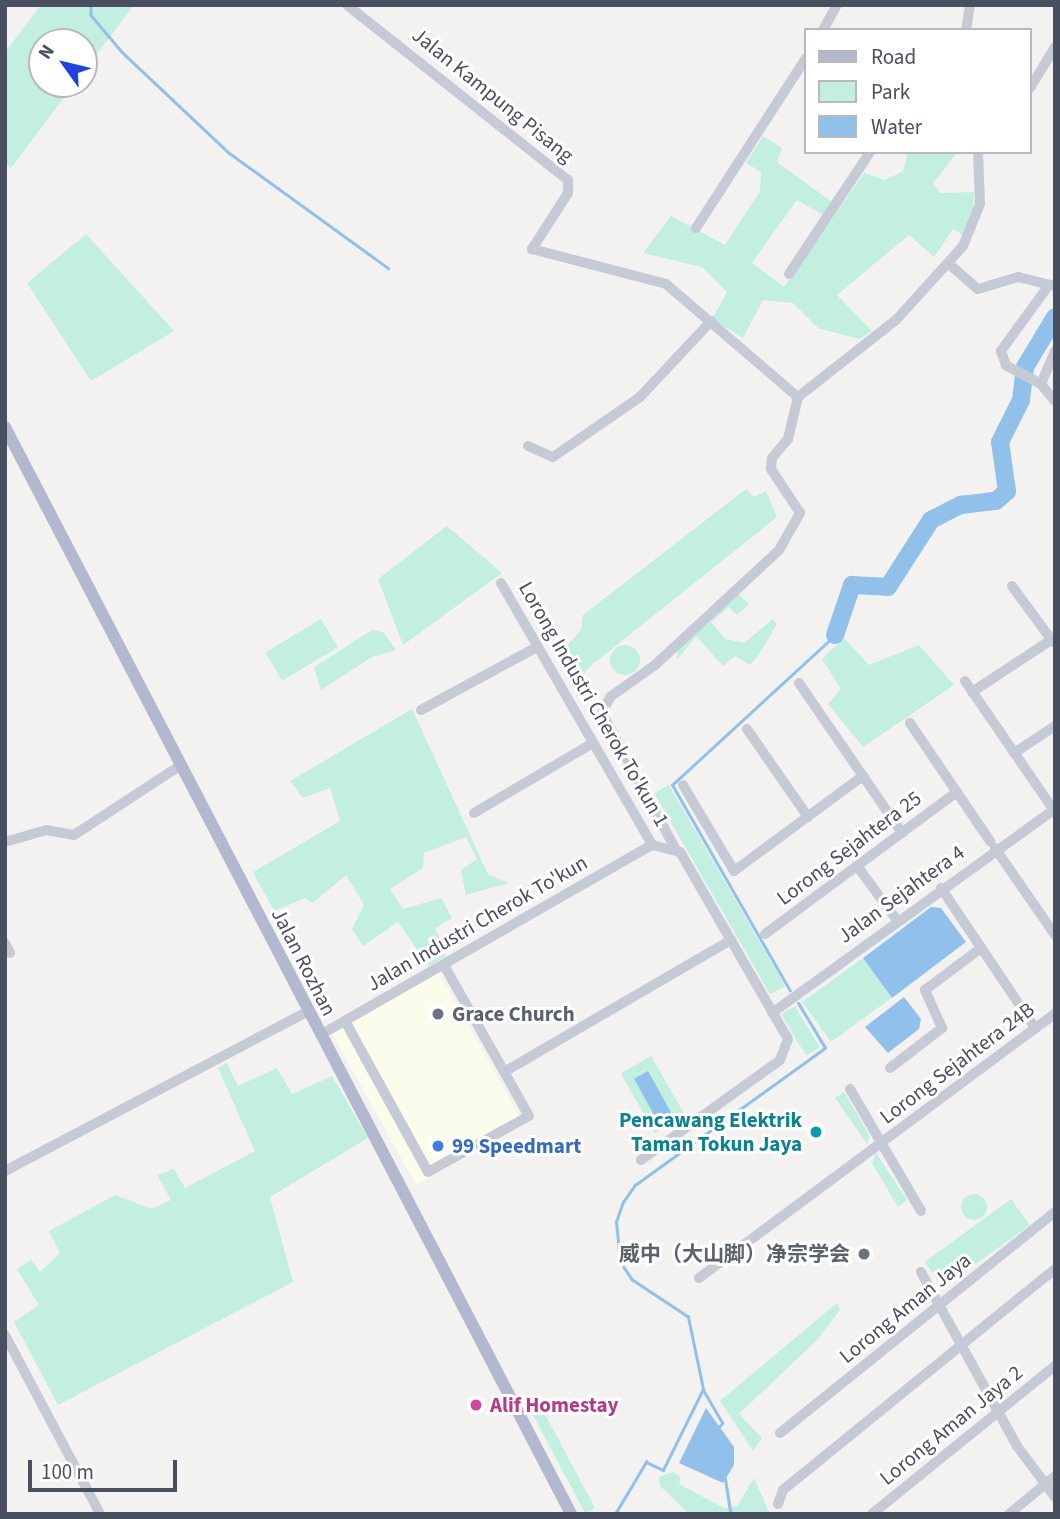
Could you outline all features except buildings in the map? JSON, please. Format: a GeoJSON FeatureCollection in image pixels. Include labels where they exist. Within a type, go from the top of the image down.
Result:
{"type":"FeatureCollection","features":[{"type":"Feature","properties":{"kind":"main road","name":"Jalan Rozhan"},"geometry":{"type":"LineString","coordinates":[[5,428],[307,1012],[571,1514]]}},
{"type":"Feature","properties":{"kind":"street","name":"Jalan Kampung Pisang"},"geometry":{"type":"LineString","coordinates":[[347,5],[568,180],[568,193],[532,250],[659,280],[711,321],[798,397]]}},
{"type":"Feature","properties":{"kind":"street"},"geometry":{"type":"LineString","coordinates":[[824,28],[838,5]]}},
{"type":"Feature","properties":{"kind":"street"},"geometry":{"type":"LineString","coordinates":[[966,28],[970,5]]}},
{"type":"Feature","properties":{"kind":"street"},"geometry":{"type":"LineString","coordinates":[[1032,85],[1055,47]]}},
{"type":"Feature","properties":{"kind":"street"},"geometry":{"type":"LineString","coordinates":[[696,228],[804,61]]}},
{"type":"Feature","properties":{"kind":"street"},"geometry":{"type":"LineString","coordinates":[[789,274],[869,154]]}},
{"type":"Feature","properties":{"kind":"street"},"geometry":{"type":"LineString","coordinates":[[641,1160],[780,1060],[788,1039],[674,848],[602,713],[610,697],[655,665],[779,550],[797,522],[795,501],[772,469],[788,439],[798,397],[896,320],[949,264],[973,228],[980,204],[978,154]]}},
{"type":"Feature","properties":{"kind":"street"},"geometry":{"type":"LineString","coordinates":[[949,264],[971,288],[1018,277],[1052,285],[1001,351],[1006,365],[1040,384],[1055,401]]}},
{"type":"Feature","properties":{"kind":"street"},"geometry":{"type":"LineString","coordinates":[[528,446],[553,457],[640,397],[711,321]]}},
{"type":"Feature","properties":{"kind":"street"},"geometry":{"type":"LineString","coordinates":[[1040,384],[1055,351]]}},
{"type":"Feature","properties":{"kind":"street","name":"Lorong Industri Cherok To'kun 1"},"geometry":{"type":"LineString","coordinates":[[501,583],[652,845]]}},
{"type":"Feature","properties":{"kind":"street"},"geometry":{"type":"LineString","coordinates":[[972,692],[1053,642],[1012,586]]}},
{"type":"Feature","properties":{"kind":"street"},"geometry":{"type":"LineString","coordinates":[[421,710],[537,647]]}},
{"type":"Feature","properties":{"kind":"street"},"geometry":{"type":"LineString","coordinates":[[965,681],[1054,810]]}},
{"type":"Feature","properties":{"kind":"street"},"geometry":{"type":"LineString","coordinates":[[799,683],[902,833]]}},
{"type":"Feature","properties":{"kind":"street"},"geometry":{"type":"LineString","coordinates":[[910,723],[1055,935]]}},
{"type":"Feature","properties":{"kind":"street"},"geometry":{"type":"LineString","coordinates":[[1014,753],[1055,726]]}},
{"type":"Feature","properties":{"kind":"street"},"geometry":{"type":"LineString","coordinates":[[747,729],[808,817]]}},
{"type":"Feature","properties":{"kind":"street"},"geometry":{"type":"LineString","coordinates":[[474,813],[593,743]]}},
{"type":"Feature","properties":{"kind":"street"},"geometry":{"type":"LineString","coordinates":[[5,842],[46,830],[74,835],[181,765]]}},
{"type":"Feature","properties":{"kind":"street"},"geometry":{"type":"LineString","coordinates":[[683,785],[734,871],[863,776]]}},
{"type":"Feature","properties":{"kind":"street","name":"Lorong Sejahtera 25"},"geometry":{"type":"LineString","coordinates":[[765,934],[957,792]]}},
{"type":"Feature","properties":{"kind":"street","name":"Jalan Sejahtera 4"},"geometry":{"type":"LineString","coordinates":[[772,1013],[941,888],[992,845],[1054,810]]}},
{"type":"Feature","properties":{"kind":"street"},"geometry":{"type":"LineString","coordinates":[[652,845],[674,848]]}},
{"type":"Feature","properties":{"kind":"street","name":"Jalan Industri Cherok To'kun"},"geometry":{"type":"LineString","coordinates":[[320,1035],[652,845]]}},
{"type":"Feature","properties":{"kind":"street"},"geometry":{"type":"LineString","coordinates":[[857,866],[897,920]]}},
{"type":"Feature","properties":{"kind":"street"},"geometry":{"type":"LineString","coordinates":[[941,888],[1035,1028]]}},
{"type":"Feature","properties":{"kind":"street"},"geometry":{"type":"LineString","coordinates":[[444,965],[504,1072],[731,940]]}},
{"type":"Feature","properties":{"kind":"street"},"geometry":{"type":"LineString","coordinates":[[890,1068],[942,1028],[925,990],[981,948]]}},
{"type":"Feature","properties":{"kind":"street"},"geometry":{"type":"LineString","coordinates":[[5,1171],[307,1012]]}},
{"type":"Feature","properties":{"kind":"street","name":"Lorong Sejahtera 24B"},"geometry":{"type":"LineString","coordinates":[[699,1278],[1055,1014]]}},
{"type":"Feature","properties":{"kind":"street","name":"Jalan Rozhan"},"geometry":{"type":"LineString","coordinates":[[345,1021],[428,1172],[529,1116],[504,1072]]}},
{"type":"Feature","properties":{"kind":"street"},"geometry":{"type":"LineString","coordinates":[[850,1089],[922,1211]]}},
{"type":"Feature","properties":{"kind":"street","name":"Lorong Aman Jaya"},"geometry":{"type":"LineString","coordinates":[[780,1433],[1055,1212]]}},
{"type":"Feature","properties":{"kind":"street"},"geometry":{"type":"LineString","coordinates":[[778,1504],[783,1490],[1055,1269]]}},
{"type":"Feature","properties":{"kind":"street"},"geometry":{"type":"LineString","coordinates":[[921,1272],[998,1412],[1055,1497]]}},
{"type":"Feature","properties":{"kind":"street"},"geometry":{"type":"LineString","coordinates":[[5,1336],[100,1514]]}},
{"type":"Feature","properties":{"kind":"street","name":"Lorong Aman Jaya 2"},"geometry":{"type":"LineString","coordinates":[[872,1514],[1055,1366]]}},
{"type":"Feature","properties":{"kind":"street"},"geometry":{"type":"LineString","coordinates":[[1009,1514],[1055,1476]]}},
{"type":"Feature","properties":{"kind":"shaded area"},"geometry":{"type":"Polygon","coordinates":[[[435,965],[524,1125],[416,1185],[327,1025],[435,965]]]}},
{"type":"Feature","properties":{"kind":"green space"},"geometry":{"type":"Polygon","coordinates":[[[41,5],[134,5],[98,53],[98,28],[28,28],[28,98],[64,98],[11,168],[5,163],[5,52],[41,5]]]}},
{"type":"Feature","properties":{"kind":"green space"},"geometry":{"type":"Polygon","coordinates":[[[763,136],[782,148],[777,162],[832,202],[823,215],[797,200],[752,263],[784,287],[864,173],[885,180],[903,171],[907,154],[956,154],[933,183],[940,193],[974,192],[973,218],[963,235],[953,229],[934,257],[909,235],[837,295],[872,331],[859,339],[818,328],[793,303],[763,300],[743,338],[712,319],[727,292],[702,267],[643,253],[671,216],[725,245],[760,191],[761,172],[746,163],[763,136]]]}},
{"type":"Feature","properties":{"kind":"green space"},"geometry":{"type":"Polygon","coordinates":[[[86,234],[174,331],[91,381],[27,283],[86,234]]]}},
{"type":"Feature","properties":{"kind":"green space"},"geometry":{"type":"Polygon","coordinates":[[[746,489],[754,497],[766,491],[777,517],[588,668],[577,686],[572,678],[580,667],[566,647],[581,630],[583,615],[746,489]]]}},
{"type":"Feature","properties":{"kind":"green space"},"geometry":{"type":"Polygon","coordinates":[[[447,526],[502,573],[403,645],[378,579],[447,526]]]}},
{"type":"Feature","properties":{"kind":"green space"},"geometry":{"type":"Polygon","coordinates":[[[738,594],[749,604],[737,615],[729,607],[711,622],[725,639],[744,643],[773,619],[777,624],[750,665],[735,656],[723,666],[696,636],[677,660],[678,644],[738,594]]]}},
{"type":"Feature","properties":{"kind":"green space"},"geometry":{"type":"Polygon","coordinates":[[[321,619],[338,647],[282,681],[265,652],[321,619]]]}},
{"type":"Feature","properties":{"kind":"green space"},"geometry":{"type":"Polygon","coordinates":[[[372,630],[383,632],[396,650],[372,657],[321,690],[314,667],[372,630]]]}},
{"type":"Feature","properties":{"kind":"green space"},"geometry":{"type":"Polygon","coordinates":[[[844,638],[869,665],[919,645],[954,685],[863,747],[828,704],[841,689],[822,659],[844,638]]]}},
{"type":"Feature","properties":{"kind":"green space"},"geometry":{"type":"Polygon","coordinates":[[[625,645],[636,649],[640,660],[636,671],[625,675],[614,671],[610,660],[614,649],[625,645]]]}},
{"type":"Feature","properties":{"kind":"green space"},"geometry":{"type":"Polygon","coordinates":[[[412,709],[488,874],[509,883],[466,895],[461,870],[477,859],[466,837],[424,853],[423,868],[390,889],[403,909],[441,898],[452,918],[435,928],[446,956],[429,967],[398,922],[363,946],[352,929],[364,905],[346,875],[313,903],[305,898],[274,911],[253,872],[340,821],[330,788],[303,798],[290,781],[412,709]]]}},
{"type":"Feature","properties":{"kind":"green space"},"geometry":{"type":"Polygon","coordinates":[[[669,785],[785,986],[770,994],[654,794],[669,785]]]}},
{"type":"Feature","properties":{"kind":"green space"},"geometry":{"type":"Polygon","coordinates":[[[863,958],[892,998],[831,1042],[802,1002],[863,958]]]}},
{"type":"Feature","properties":{"kind":"green space"},"geometry":{"type":"Polygon","coordinates":[[[795,1006],[820,1047],[806,1055],[781,1014],[795,1006]]]}},
{"type":"Feature","properties":{"kind":"green space"},"geometry":{"type":"Polygon","coordinates":[[[651,1056],[686,1116],[655,1133],[621,1074],[651,1056]]]}},
{"type":"Feature","properties":{"kind":"green space"},"geometry":{"type":"Polygon","coordinates":[[[227,1063],[238,1086],[277,1068],[292,1094],[332,1076],[368,1138],[270,1197],[293,1282],[58,1405],[14,1322],[39,1305],[17,1269],[31,1260],[40,1272],[60,1253],[49,1231],[115,1195],[152,1209],[171,1200],[157,1175],[174,1169],[185,1188],[255,1151],[218,1068],[227,1063]]]}},
{"type":"Feature","properties":{"kind":"green space"},"geometry":{"type":"Polygon","coordinates":[[[844,1092],[870,1136],[867,1144],[835,1098],[844,1092]]]}},
{"type":"Feature","properties":{"kind":"green space"},"geometry":{"type":"Polygon","coordinates":[[[876,1153],[907,1200],[898,1207],[872,1163],[876,1153]]]}},
{"type":"Feature","properties":{"kind":"green space"},"geometry":{"type":"Polygon","coordinates":[[[974,1194],[983,1198],[987,1207],[983,1216],[974,1220],[965,1216],[961,1207],[965,1198],[974,1194]]]}},
{"type":"Feature","properties":{"kind":"green space"},"geometry":{"type":"Polygon","coordinates":[[[1011,1199],[1030,1225],[943,1288],[924,1262],[1011,1199]]]}},
{"type":"Feature","properties":{"kind":"green space"},"geometry":{"type":"Polygon","coordinates":[[[837,1303],[840,1310],[818,1339],[739,1414],[762,1438],[753,1451],[720,1401],[837,1303]]]}},
{"type":"Feature","properties":{"kind":"green space"},"geometry":{"type":"Polygon","coordinates":[[[538,1401],[595,1508],[585,1513],[528,1406],[538,1401]]]}},
{"type":"Feature","properties":{"kind":"green space"},"geometry":{"type":"Polygon","coordinates":[[[673,1472],[681,1477],[679,1484],[724,1508],[737,1506],[754,1478],[770,1514],[689,1514],[660,1486],[659,1477],[673,1472]]]}},
{"type":"Feature","properties":{"kind":"water"},"geometry":{"type":"Polygon","coordinates":[[[931,907],[941,908],[966,942],[892,998],[863,958],[931,907]]]}},
{"type":"Feature","properties":{"kind":"water"},"geometry":{"type":"Polygon","coordinates":[[[904,997],[921,1019],[919,1029],[888,1053],[865,1027],[904,997]]]}},
{"type":"Feature","properties":{"kind":"water"},"geometry":{"type":"Polygon","coordinates":[[[648,1071],[672,1114],[658,1122],[634,1079],[648,1071]]]}},
{"type":"Feature","properties":{"kind":"water"},"geometry":{"type":"Polygon","coordinates":[[[706,1408],[734,1447],[734,1465],[723,1483],[679,1463],[706,1408]]]}},
{"type":"Feature","properties":{"kind":"waterway"},"geometry":{"type":"LineString","coordinates":[[91,5],[91,15],[122,52],[228,152],[388,268]]}},
{"type":"Feature","properties":{"kind":"waterway"},"geometry":{"type":"LineString","coordinates":[[835,635],[852,585],[888,587],[931,520],[961,505],[996,501],[1007,491],[1000,442],[1021,400],[1025,367],[1055,317]]}},
{"type":"Feature","properties":{"kind":"waterway"},"geometry":{"type":"LineString","coordinates":[[790,991],[672,785],[835,635]]}},
{"type":"Feature","properties":{"kind":"waterway"},"geometry":{"type":"LineString","coordinates":[[615,1514],[646,1462],[663,1470],[703,1389],[688,1317],[632,1280],[620,1262],[616,1222],[623,1202],[635,1185],[825,1048],[798,1003]]}},
{"type":"Feature","properties":{"kind":"waterway"},"geometry":{"type":"LineString","coordinates":[[703,1389],[723,1423],[719,1428]]}},
{"type":"Feature","properties":{"kind":"waterway"},"geometry":{"type":"LineString","coordinates":[[725,1476],[731,1514]]}},
{"type":"Feature","properties":{"kind":"place","name":"Grace Church"},"geometry":{"type":"Point","coordinates":[438,1014]}},
{"type":"Feature","properties":{"kind":"place","name":"Pencawang Elektrik Taman Tokun Jaya"},"geometry":{"type":"Point","coordinates":[816,1132]}},
{"type":"Feature","properties":{"kind":"place","name":"99 Speedmart"},"geometry":{"type":"Point","coordinates":[438,1146]}},
{"type":"Feature","properties":{"kind":"place","name":"威中（大山脚）净宗学会"},"geometry":{"type":"Point","coordinates":[864,1254]}},
{"type":"Feature","properties":{"kind":"place","name":"Alif Homestay"},"geometry":{"type":"Point","coordinates":[476,1405]}}]}
